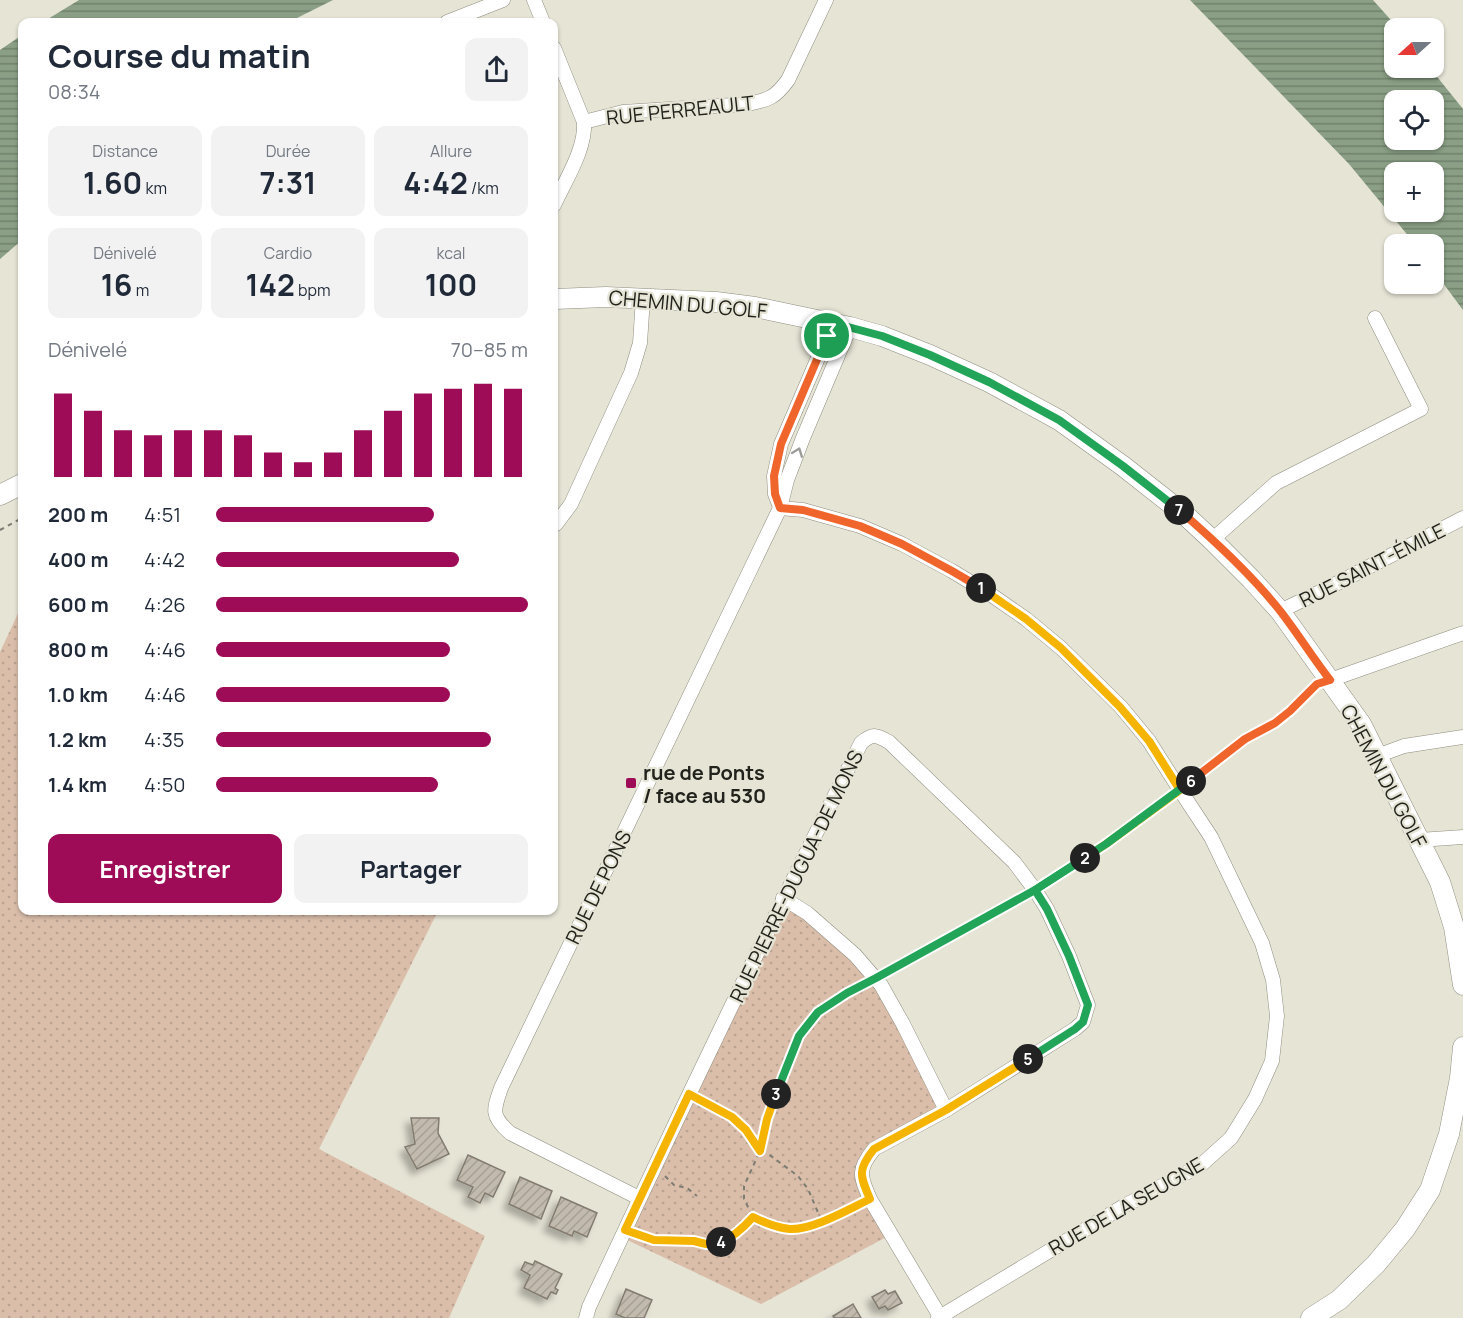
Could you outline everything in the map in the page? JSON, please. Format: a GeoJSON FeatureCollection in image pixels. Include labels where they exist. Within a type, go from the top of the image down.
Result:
{"type":"FeatureCollection","features":[{"type":"Feature","properties":{"kind":"street"},"geometry":{"type":"LineString","coordinates":[[457,18],[503,0]]}},
{"type":"Feature","properties":{"kind":"street"},"geometry":{"type":"LineString","coordinates":[[534,0],[541,18]]}},
{"type":"Feature","properties":{"kind":"street","name":"RUE PERREAULT"},"geometry":{"type":"LineString","coordinates":[[584,122],[623,112],[748,104],[768,100],[781,90],[788,80],[826,0]]}},
{"type":"Feature","properties":{"kind":"street","name":"RUE PERREAULT"},"geometry":{"type":"LineString","coordinates":[[558,58],[584,122],[578,153],[558,196]]}},
{"type":"Feature","properties":{"kind":"street","name":"CHEMIN DU GOLF"},"geometry":{"type":"LineString","coordinates":[[558,299],[606,297],[716,302],[755,307],[882,336],[989,382],[1059,420],[1158,493],[1212,540],[1251,579],[1280,612],[1361,724],[1440,882],[1454,927],[1463,984]]}},
{"type":"Feature","properties":{"kind":"street"},"geometry":{"type":"LineString","coordinates":[[558,521],[571,504],[631,374],[640,343],[642,298]]}},
{"type":"Feature","properties":{"kind":"street"},"geometry":{"type":"LineString","coordinates":[[1212,540],[1276,483],[1421,409],[1375,318]]}},
{"type":"Feature","properties":{"kind":"street"},"geometry":{"type":"LineString","coordinates":[[780,508],[775,494],[774,476],[781,444],[841,325]]}},
{"type":"Feature","properties":{"kind":"street"},"geometry":{"type":"LineString","coordinates":[[0,495],[18,486]]}},
{"type":"Feature","properties":{"kind":"street","name":"RUE DE LA SEUGNE"},"geometry":{"type":"LineString","coordinates":[[780,508],[803,510],[860,526],[902,544],[990,594],[1026,619],[1061,648],[1120,707],[1149,741],[1211,837],[1262,943],[1273,980],[1277,1016],[1272,1061],[1256,1099],[1231,1138],[1201,1165],[1124,1206],[941,1318]]}},
{"type":"Feature","properties":{"kind":"street","name":"RUE DE PONS"},"geometry":{"type":"LineString","coordinates":[[639,1198],[510,1133],[499,1123],[495,1105],[501,1088],[780,508]]}},
{"type":"Feature","properties":{"kind":"street","name":"RUE SAINT-ÉMILE"},"geometry":{"type":"LineString","coordinates":[[1280,612],[1463,518]]}},
{"type":"Feature","properties":{"kind":"street"},"geometry":{"type":"LineString","coordinates":[[1330,680],[1463,633]]}},
{"type":"Feature","properties":{"kind":"street","name":"RUE PIERRE-DUGUA-DE MONS"},"geometry":{"type":"LineString","coordinates":[[639,1198],[783,898],[861,743],[869,736],[877,736],[889,742],[1014,862],[1047,909],[1088,1005],[1083,1022],[1075,1029],[946,1110],[874,1149],[866,1159],[861,1172],[870,1199],[941,1318]]}},
{"type":"Feature","properties":{"kind":"street"},"geometry":{"type":"LineString","coordinates":[[1377,756],[1404,747],[1463,737]]}},
{"type":"Feature","properties":{"kind":"street"},"geometry":{"type":"LineString","coordinates":[[1419,840],[1463,837]]}},
{"type":"Feature","properties":{"kind":"street"},"geometry":{"type":"LineString","coordinates":[[783,898],[807,913],[855,955],[876,978],[903,1024],[946,1110]]}},
{"type":"Feature","properties":{"kind":"street"},"geometry":{"type":"LineString","coordinates":[[1311,1318],[1339,1300],[1376,1264],[1405,1229],[1430,1190],[1449,1134],[1460,1078],[1463,1047]]}},
{"type":"Feature","properties":{"kind":"street"},"geometry":{"type":"LineString","coordinates":[[586,1318],[639,1198]]}},
{"type":"Feature","properties":{"kind":"path"},"geometry":{"type":"LineString","coordinates":[[0,530],[18,520]]}},
{"type":"Feature","properties":{"kind":"path"},"geometry":{"type":"LineString","coordinates":[[870,1199],[822,1222],[791,1229],[766,1224],[753,1217],[744,1199],[744,1186],[760,1151],[767,1119],[799,1036],[818,1012],[847,993],[1035,890],[1106,844],[1245,739],[1275,723],[1317,684],[1330,680]]}},
{"type":"Feature","properties":{"kind":"path"},"geometry":{"type":"LineString","coordinates":[[689,1094],[732,1117],[746,1130],[760,1151],[771,1156],[798,1176],[808,1189],[822,1222]]}},
{"type":"Feature","properties":{"kind":"path"},"geometry":{"type":"LineString","coordinates":[[653,1170],[667,1177],[674,1185],[687,1188],[697,1196]]}},
{"type":"Feature","properties":{"kind":"path"},"geometry":{"type":"LineString","coordinates":[[625,1230],[654,1240],[716,1244],[730,1239],[753,1217]]}},
{"type":"Feature","properties":{"kind":"shaded area"},"geometry":{"type":"Polygon","coordinates":[[[79,0],[333,0],[297,18],[50,18],[79,0]]]}},
{"type":"Feature","properties":{"kind":"shaded area"},"geometry":{"type":"Polygon","coordinates":[[[1190,0],[1373,0],[1389,18],[1384,18],[1384,78],[1438,78],[1463,109],[1463,310],[1444,284],[1444,234],[1407,234],[1397,222],[1444,222],[1444,162],[1384,162],[1384,206],[1349,164],[1190,0]]]}},
{"type":"Feature","properties":{"kind":"shaded area"},"geometry":{"type":"Polygon","coordinates":[[[18,38],[18,243],[0,259],[0,50],[18,38]]]}},
{"type":"Feature","properties":{"kind":"shaded area"},"geometry":{"type":"Polygon","coordinates":[[[18,614],[18,915],[436,915],[319,1149],[485,1236],[449,1318],[0,1318],[0,652],[18,614]]]}},
{"type":"Feature","properties":{"kind":"shaded area"},"geometry":{"type":"Polygon","coordinates":[[[783,898],[876,978],[946,1110],[874,1149],[861,1172],[892,1234],[761,1304],[621,1237],[783,898]]]}},
{"type":"Feature","properties":{"kind":"building"},"geometry":{"type":"Polygon","coordinates":[[[411,1118],[439,1118],[438,1133],[449,1154],[417,1169],[405,1147],[415,1144],[411,1118]]]}},
{"type":"Feature","properties":{"kind":"building"},"geometry":{"type":"Polygon","coordinates":[[[468,1155],[505,1172],[493,1197],[485,1193],[480,1203],[468,1197],[473,1187],[457,1180],[468,1155]]]}},
{"type":"Feature","properties":{"kind":"building"},"geometry":{"type":"Polygon","coordinates":[[[520,1177],[552,1191],[541,1219],[509,1204],[520,1177]]]}},
{"type":"Feature","properties":{"kind":"building"},"geometry":{"type":"Polygon","coordinates":[[[561,1197],[597,1213],[587,1237],[574,1231],[572,1236],[549,1226],[561,1197]]]}},
{"type":"Feature","properties":{"kind":"building"},"geometry":{"type":"Polygon","coordinates":[[[535,1261],[562,1274],[555,1288],[558,1290],[556,1294],[551,1292],[547,1299],[524,1288],[530,1275],[521,1270],[525,1262],[533,1265],[535,1261]]]}},
{"type":"Feature","properties":{"kind":"building"},"geometry":{"type":"Polygon","coordinates":[[[626,1289],[652,1300],[644,1318],[625,1318],[616,1314],[626,1289]]]}},
{"type":"Feature","properties":{"kind":"building"},"geometry":{"type":"Polygon","coordinates":[[[885,1290],[888,1294],[895,1291],[902,1303],[888,1310],[885,1306],[879,1309],[872,1297],[885,1290]]]}},
{"type":"Feature","properties":{"kind":"building"},"geometry":{"type":"Polygon","coordinates":[[[853,1304],[861,1318],[834,1318],[833,1316],[853,1304]]]}},
{"type":"Feature","properties":{"kind":"place","name":"rue de Ponts / face au 530"},"geometry":{"type":"Point","coordinates":[631,783]}},
{"type":"Feature","properties":{"kind":"route"},"geometry":{"type":"LineString","coordinates":[[827,336],[781,444],[774,476],[775,494],[780,508],[803,510],[860,526],[902,544],[952,571],[1026,619],[1061,648],[1120,707],[1149,741],[1180,790],[1106,844],[1035,890],[847,993],[818,1012],[799,1036],[767,1119],[760,1151],[746,1130],[732,1117],[689,1094],[625,1230],[654,1240],[716,1244],[730,1239],[753,1217],[766,1224],[791,1229],[822,1222],[870,1199],[861,1172],[866,1159],[874,1149],[946,1110],[1083,1022],[1088,1005],[1085,995],[1047,909],[1035,890],[1106,844],[1143,817],[1180,790],[1245,739],[1275,723],[1317,684],[1330,680],[1280,612],[1212,540],[1158,493],[1059,420],[989,382],[882,336],[833,323],[827,336]]}}]}
